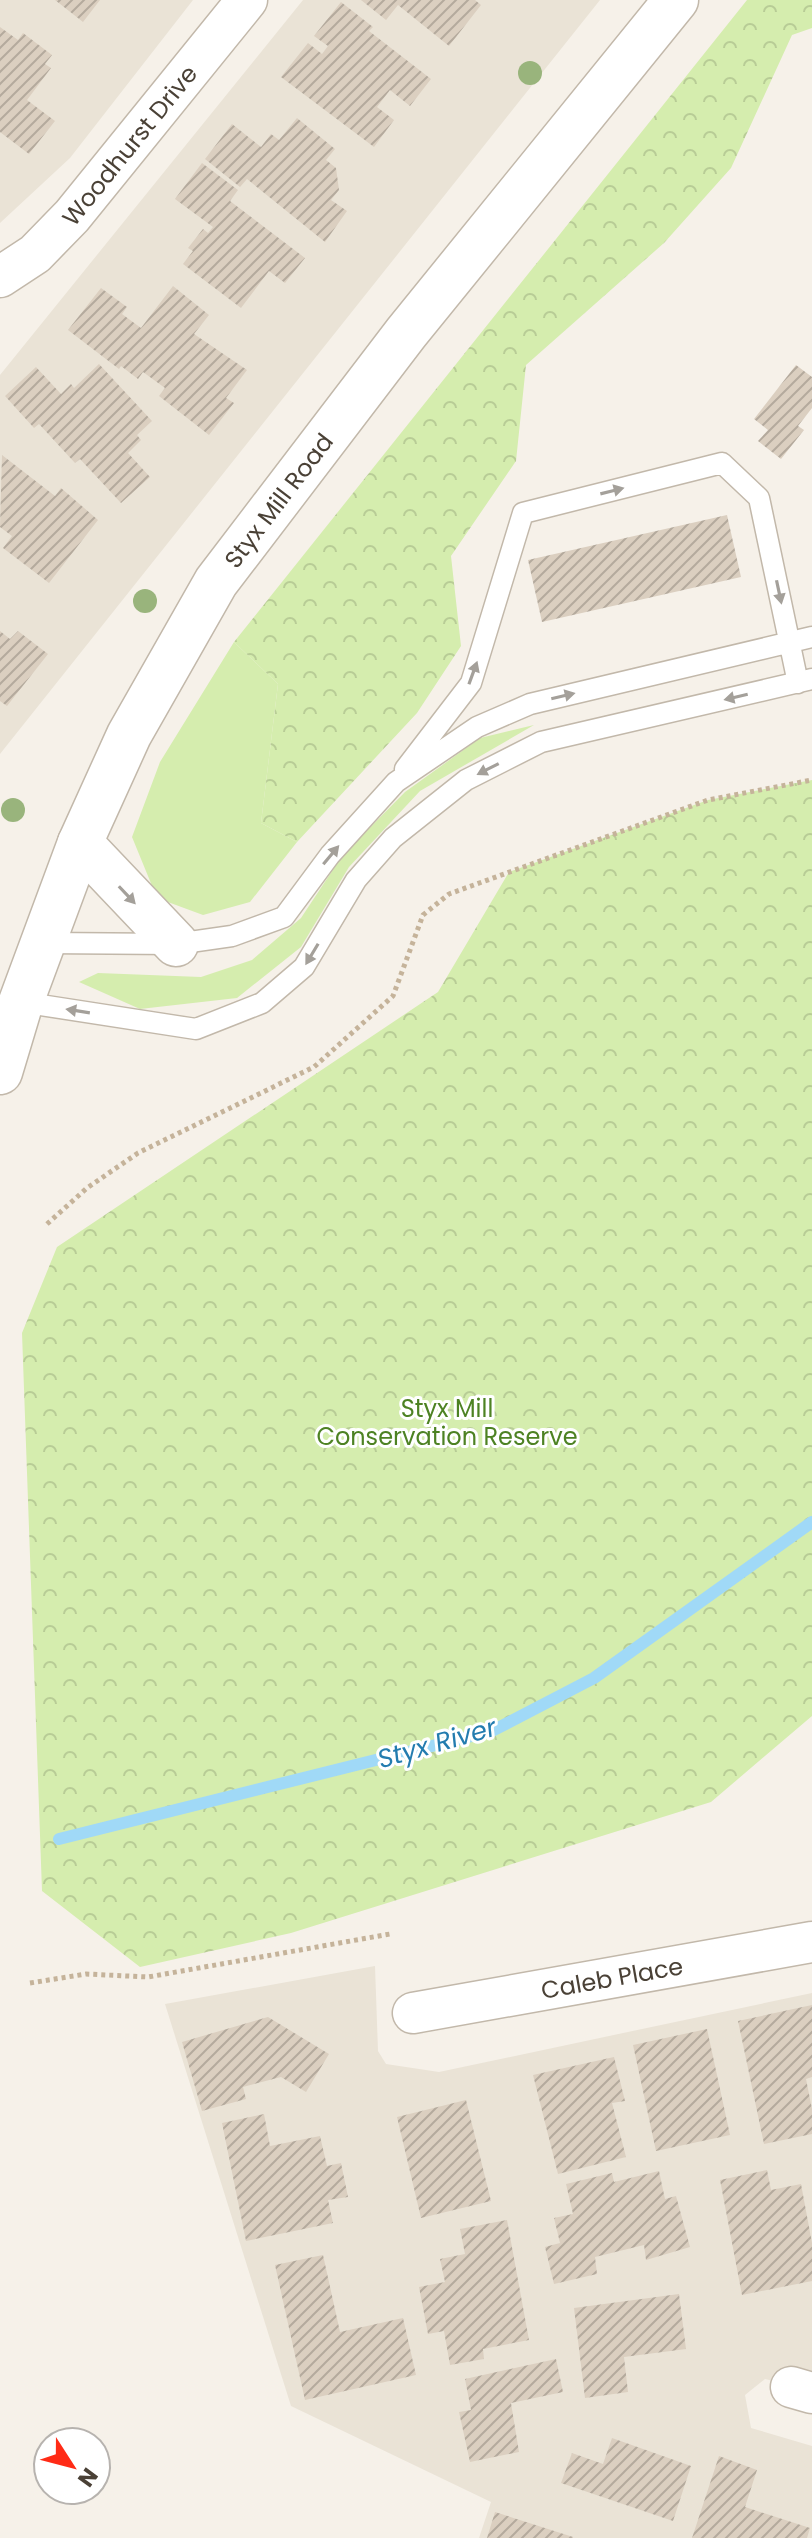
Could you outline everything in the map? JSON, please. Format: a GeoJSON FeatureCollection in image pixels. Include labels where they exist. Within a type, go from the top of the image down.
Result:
{"type":"FeatureCollection","features":[{"type":"Feature","properties":{"kind":"street","name":"Woodhurst Drive"},"geometry":{"type":"LineString","coordinates":[[0,277],[35,254],[72,216],[247,0]]}},
{"type":"Feature","properties":{"kind":"street","name":"Styx Mill Road"},"geometry":{"type":"LineString","coordinates":[[0,1072],[21,1002],[80,843],[129,735],[216,582],[406,333],[676,0]]}},
{"type":"Feature","properties":{"kind":"street"},"geometry":{"type":"LineString","coordinates":[[80,843],[176,944]]}},
{"type":"Feature","properties":{"kind":"street","name":"Caleb Place"},"geometry":{"type":"LineString","coordinates":[[413,2013],[812,1942]]}},
{"type":"Feature","properties":{"kind":"lane"},"geometry":{"type":"LineString","coordinates":[[21,1002],[196,1029],[262,1003],[304,967],[356,880],[393,838],[466,780],[541,742],[805,681],[789,642],[759,498],[722,463],[523,513],[471,683],[396,782],[330,855],[284,917],[232,936],[176,944],[44,943]]}},
{"type":"Feature","properties":{"kind":"lane"},"geometry":{"type":"LineString","coordinates":[[396,782],[477,727],[530,704],[812,637]]}},
{"type":"Feature","properties":{"kind":"path"},"geometry":{"type":"LineString","coordinates":[[47,1224],[87,1188],[138,1153],[314,1067],[393,996],[423,915],[449,894],[708,800],[812,780]]}},
{"type":"Feature","properties":{"kind":"path"},"geometry":{"type":"LineString","coordinates":[[30,1983],[86,1974],[148,1977],[390,1934]]}},
{"type":"Feature","properties":{"kind":"shaded area"},"geometry":{"type":"Polygon","coordinates":[[[0,0],[193,0],[70,158],[0,223],[0,0]]]}},
{"type":"Feature","properties":{"kind":"shaded area"},"geometry":{"type":"Polygon","coordinates":[[[303,0],[600,0],[0,754],[0,375],[303,0]]]}},
{"type":"Feature","properties":{"kind":"shaded area"},"geometry":{"type":"Polygon","coordinates":[[[375,1966],[378,2051],[386,2064],[439,2072],[812,1993],[812,2390],[765,2379],[745,2395],[751,2428],[812,2446],[812,2538],[479,2538],[491,2502],[291,2406],[165,2004],[375,1966]]]}},
{"type":"Feature","properties":{"kind":"green space"},"geometry":{"type":"Polygon","coordinates":[[[747,0],[812,0],[812,28],[792,35],[731,168],[664,243],[526,365],[516,461],[451,556],[461,646],[417,713],[297,842],[261,823],[278,684],[234,642],[747,0]]]}},
{"type":"Feature","properties":{"kind":"green space"},"geometry":{"type":"Polygon","coordinates":[[[234,642],[278,684],[261,823],[297,842],[250,902],[203,915],[157,898],[132,837],[160,762],[234,642]]]}},
{"type":"Feature","properties":{"kind":"green space"},"geometry":{"type":"Polygon","coordinates":[[[534,725],[420,791],[349,867],[301,947],[237,998],[140,1009],[79,982],[98,973],[201,977],[252,960],[301,918],[342,856],[405,792],[480,738],[534,725]]]}},
{"type":"Feature","properties":{"kind":"green space","name":"Styx Mill Conservation Reserve"},"geometry":{"type":"Polygon","coordinates":[[[812,780],[812,1716],[711,1802],[291,1933],[140,1967],[42,1891],[22,1333],[57,1247],[438,992],[509,872],[708,800],[812,780]]]}},
{"type":"Feature","properties":{"kind":"building"},"geometry":{"type":"Polygon","coordinates":[[[55,0],[100,0],[83,22],[55,0]]]}},
{"type":"Feature","properties":{"kind":"building"},"geometry":{"type":"Polygon","coordinates":[[[361,0],[475,0],[481,5],[449,46],[398,5],[386,20],[361,0]]]}},
{"type":"Feature","properties":{"kind":"building"},"geometry":{"type":"Polygon","coordinates":[[[341,2],[373,27],[369,31],[431,79],[410,106],[390,90],[377,107],[394,120],[374,147],[281,77],[308,43],[322,54],[328,46],[314,36],[341,2]]]}},
{"type":"Feature","properties":{"kind":"building"},"geometry":{"type":"Polygon","coordinates":[[[0,27],[18,40],[23,33],[52,55],[45,64],[51,68],[27,100],[55,121],[29,154],[0,132],[0,27]]]}},
{"type":"Feature","properties":{"kind":"building"},"geometry":{"type":"Polygon","coordinates":[[[297,118],[335,149],[326,160],[336,168],[339,190],[331,200],[347,211],[325,242],[247,179],[240,187],[205,159],[232,124],[261,147],[271,134],[279,140],[297,118]]]}},
{"type":"Feature","properties":{"kind":"building"},"geometry":{"type":"Polygon","coordinates":[[[202,163],[238,190],[230,201],[305,258],[285,283],[269,271],[241,308],[183,264],[193,251],[188,248],[203,229],[208,233],[213,227],[175,199],[202,163]]]}},
{"type":"Feature","properties":{"kind":"building"},"geometry":{"type":"Polygon","coordinates":[[[173,286],[209,315],[194,334],[247,370],[226,398],[234,403],[209,435],[159,396],[165,388],[143,372],[138,379],[121,366],[119,369],[68,330],[101,288],[127,307],[122,314],[141,328],[173,286]]]}},
{"type":"Feature","properties":{"kind":"building"},"geometry":{"type":"Polygon","coordinates":[[[99,364],[152,421],[137,435],[141,440],[128,453],[150,477],[121,503],[80,459],[75,463],[39,424],[34,428],[5,396],[36,367],[61,394],[71,384],[74,388],[99,364]]]}},
{"type":"Feature","properties":{"kind":"building"},"geometry":{"type":"Polygon","coordinates":[[[796,365],[812,377],[812,408],[798,426],[804,430],[781,459],[758,441],[768,430],[754,419],[796,365]]]}},
{"type":"Feature","properties":{"kind":"building"},"geometry":{"type":"Polygon","coordinates":[[[2,455],[55,496],[61,488],[98,520],[49,583],[3,548],[12,536],[0,527],[2,455]]]}},
{"type":"Feature","properties":{"kind":"building"},"geometry":{"type":"Polygon","coordinates":[[[727,515],[741,577],[542,622],[528,560],[727,515]]]}},
{"type":"Feature","properties":{"kind":"building"},"geometry":{"type":"Polygon","coordinates":[[[0,631],[10,639],[18,631],[48,654],[7,706],[0,701],[0,631]]]}},
{"type":"Feature","properties":{"kind":"building"},"geometry":{"type":"Polygon","coordinates":[[[812,2005],[812,2077],[806,2079],[812,2109],[812,2134],[764,2144],[738,2021],[812,2005]]]}},
{"type":"Feature","properties":{"kind":"building"},"geometry":{"type":"Polygon","coordinates":[[[268,2017],[329,2054],[306,2092],[281,2077],[243,2087],[246,2099],[202,2111],[182,2042],[268,2017]]]}},
{"type":"Feature","properties":{"kind":"building"},"geometry":{"type":"Polygon","coordinates":[[[707,2029],[730,2135],[656,2151],[633,2045],[707,2029]]]}},
{"type":"Feature","properties":{"kind":"building"},"geometry":{"type":"Polygon","coordinates":[[[614,2057],[625,2101],[612,2103],[626,2157],[558,2174],[533,2075],[614,2057]]]}},
{"type":"Feature","properties":{"kind":"building"},"geometry":{"type":"Polygon","coordinates":[[[466,2100],[491,2201],[421,2218],[397,2117],[466,2100]]]}},
{"type":"Feature","properties":{"kind":"building"},"geometry":{"type":"Polygon","coordinates":[[[264,2114],[270,2146],[320,2136],[327,2166],[341,2163],[348,2197],[328,2200],[333,2223],[246,2241],[222,2123],[264,2114]]]}},
{"type":"Feature","properties":{"kind":"building"},"geometry":{"type":"Polygon","coordinates":[[[767,2170],[771,2190],[801,2184],[812,2243],[812,2281],[742,2295],[720,2180],[767,2170]]]}},
{"type":"Feature","properties":{"kind":"building"},"geometry":{"type":"Polygon","coordinates":[[[659,2171],[665,2199],[676,2196],[690,2247],[646,2260],[644,2245],[595,2257],[597,2274],[554,2284],[545,2247],[560,2243],[554,2218],[573,2214],[566,2184],[612,2173],[614,2182],[659,2171]]]}},
{"type":"Feature","properties":{"kind":"building"},"geometry":{"type":"Polygon","coordinates":[[[507,2220],[529,2340],[483,2349],[484,2359],[450,2365],[444,2331],[428,2334],[419,2287],[445,2282],[440,2259],[465,2254],[460,2229],[507,2220]]]}},
{"type":"Feature","properties":{"kind":"building"},"geometry":{"type":"Polygon","coordinates":[[[323,2255],[340,2332],[403,2318],[416,2375],[305,2400],[275,2265],[323,2255]]]}},
{"type":"Feature","properties":{"kind":"building"},"geometry":{"type":"Polygon","coordinates":[[[679,2294],[686,2349],[624,2357],[628,2392],[585,2398],[574,2308],[679,2294]]]}},
{"type":"Feature","properties":{"kind":"building"},"geometry":{"type":"Polygon","coordinates":[[[556,2359],[563,2392],[511,2403],[519,2452],[470,2462],[459,2412],[471,2410],[465,2379],[556,2359]]]}},
{"type":"Feature","properties":{"kind":"building"},"geometry":{"type":"Polygon","coordinates":[[[612,2438],[691,2466],[673,2521],[561,2483],[572,2453],[603,2464],[612,2438]]]}},
{"type":"Feature","properties":{"kind":"building"},"geometry":{"type":"Polygon","coordinates":[[[719,2456],[757,2470],[745,2507],[810,2528],[807,2538],[692,2538],[719,2456]]]}},
{"type":"Feature","properties":{"kind":"building"},"geometry":{"type":"Polygon","coordinates":[[[495,2512],[573,2537],[573,2538],[487,2538],[495,2512]]]}},
{"type":"Feature","properties":{"kind":"waterway","name":"Styx River"},"geometry":{"type":"LineString","coordinates":[[59,1839],[492,1731],[594,1678],[812,1522]]}}]}
